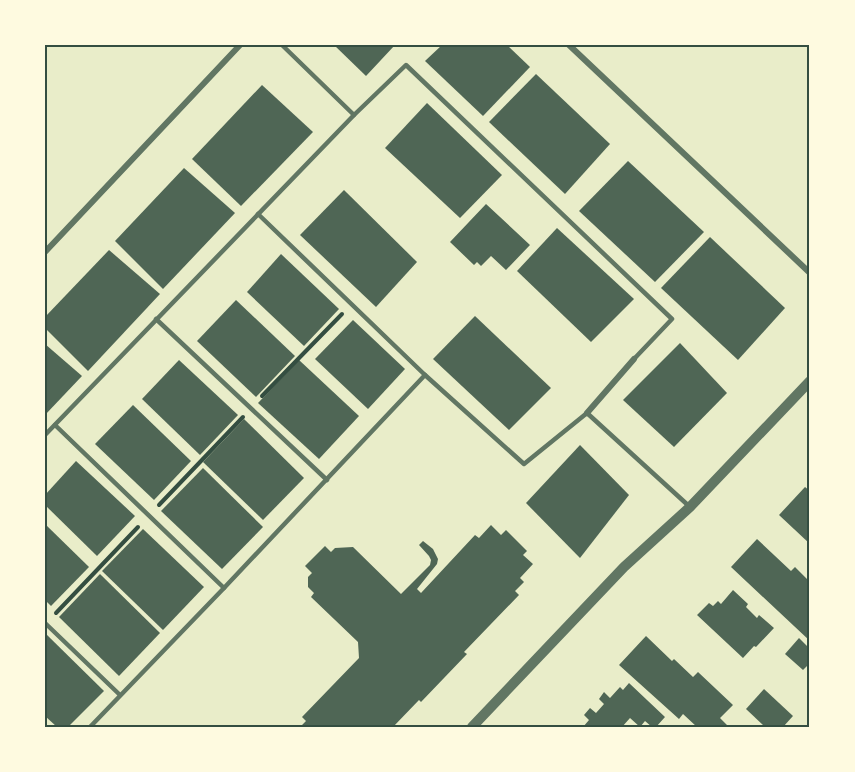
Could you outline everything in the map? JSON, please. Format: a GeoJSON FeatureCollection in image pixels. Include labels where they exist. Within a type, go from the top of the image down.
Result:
{"type":"FeatureCollection","features":[{"type":"Feature","properties":{"kind":"street"},"geometry":{"type":"LineString","coordinates":[[45,252],[240,45]]}},
{"type":"Feature","properties":{"kind":"street"},"geometry":{"type":"LineString","coordinates":[[569,45],[810,273]]}},
{"type":"Feature","properties":{"kind":"street"},"geometry":{"type":"LineString","coordinates":[[587,413],[634,359]]}},
{"type":"Feature","properties":{"kind":"street"},"geometry":{"type":"LineString","coordinates":[[472,727],[624,567],[690,507],[810,381]]}},
{"type":"Feature","properties":{"kind":"lane"},"geometry":{"type":"LineString","coordinates":[[282,45],[354,115]]}},
{"type":"Feature","properties":{"kind":"lane"},"geometry":{"type":"LineString","coordinates":[[45,435],[405,65],[672,319],[634,359]]}},
{"type":"Feature","properties":{"kind":"lane"},"geometry":{"type":"LineString","coordinates":[[258,214],[425,375],[524,464],[587,413],[690,507]]}},
{"type":"Feature","properties":{"kind":"lane"},"geometry":{"type":"LineString","coordinates":[[156,320],[327,480]]}},
{"type":"Feature","properties":{"kind":"lane"},"geometry":{"type":"LineString","coordinates":[[90,727],[425,375]]}},
{"type":"Feature","properties":{"kind":"lane"},"geometry":{"type":"LineString","coordinates":[[55,425],[224,588]]}},
{"type":"Feature","properties":{"kind":"lane"},"geometry":{"type":"LineString","coordinates":[[45,623],[120,695]]}},
{"type":"Feature","properties":{"kind":"path"},"geometry":{"type":"LineString","coordinates":[[262,396],[344,312]]}},
{"type":"Feature","properties":{"kind":"path"},"geometry":{"type":"LineString","coordinates":[[157,507],[243,417]]}},
{"type":"Feature","properties":{"kind":"path"},"geometry":{"type":"LineString","coordinates":[[55,614],[138,527]]}},
{"type":"Feature","properties":{"kind":"building"},"geometry":{"type":"Polygon","coordinates":[[[334,45],[395,45],[366,76],[334,45]]]}},
{"type":"Feature","properties":{"kind":"building"},"geometry":{"type":"Polygon","coordinates":[[[442,45],[507,45],[530,67],[483,116],[425,61],[442,45]]]}},
{"type":"Feature","properties":{"kind":"building"},"geometry":{"type":"Polygon","coordinates":[[[536,74],[610,144],[565,194],[489,122],[536,74]]]}},
{"type":"Feature","properties":{"kind":"building"},"geometry":{"type":"Polygon","coordinates":[[[262,85],[313,132],[241,206],[192,159],[262,85]]]}},
{"type":"Feature","properties":{"kind":"building"},"geometry":{"type":"Polygon","coordinates":[[[427,103],[502,175],[460,218],[385,148],[427,103]]]}},
{"type":"Feature","properties":{"kind":"building"},"geometry":{"type":"Polygon","coordinates":[[[628,161],[704,232],[655,282],[579,211],[628,161]]]}},
{"type":"Feature","properties":{"kind":"building"},"geometry":{"type":"Polygon","coordinates":[[[184,168],[235,213],[163,289],[115,241],[184,168]]]}},
{"type":"Feature","properties":{"kind":"building"},"geometry":{"type":"Polygon","coordinates":[[[344,190],[417,262],[376,307],[300,235],[344,190]]]}},
{"type":"Feature","properties":{"kind":"building"},"geometry":{"type":"Polygon","coordinates":[[[486,204],[530,245],[506,270],[491,256],[481,266],[477,262],[474,265],[450,242],[486,204]]]}},
{"type":"Feature","properties":{"kind":"building"},"geometry":{"type":"Polygon","coordinates":[[[557,228],[634,299],[591,342],[517,271],[557,228]]]}},
{"type":"Feature","properties":{"kind":"building"},"geometry":{"type":"Polygon","coordinates":[[[710,237],[785,308],[738,360],[661,288],[710,237]]]}},
{"type":"Feature","properties":{"kind":"building"},"geometry":{"type":"Polygon","coordinates":[[[109,250],[160,294],[88,371],[45,328],[45,317],[109,250]]]}},
{"type":"Feature","properties":{"kind":"building"},"geometry":{"type":"Polygon","coordinates":[[[281,254],[339,309],[304,346],[247,292],[281,254]]]}},
{"type":"Feature","properties":{"kind":"building"},"geometry":{"type":"Polygon","coordinates":[[[236,300],[295,356],[256,397],[197,341],[236,300]]]}},
{"type":"Feature","properties":{"kind":"building"},"geometry":{"type":"Polygon","coordinates":[[[475,316],[551,388],[509,430],[433,359],[475,316]]]}},
{"type":"Feature","properties":{"kind":"building"},"geometry":{"type":"Polygon","coordinates":[[[353,320],[405,369],[368,409],[315,359],[353,320]]]}},
{"type":"Feature","properties":{"kind":"building"},"geometry":{"type":"Polygon","coordinates":[[[680,343],[727,393],[674,447],[623,400],[680,343]]]}},
{"type":"Feature","properties":{"kind":"building"},"geometry":{"type":"Polygon","coordinates":[[[45,344],[82,376],[45,415],[45,344]]]}},
{"type":"Feature","properties":{"kind":"building"},"geometry":{"type":"Polygon","coordinates":[[[179,360],[238,415],[200,455],[142,399],[179,360]]]}},
{"type":"Feature","properties":{"kind":"building"},"geometry":{"type":"Polygon","coordinates":[[[299,360],[359,416],[319,459],[258,403],[299,360]]]}},
{"type":"Feature","properties":{"kind":"building"},"geometry":{"type":"Polygon","coordinates":[[[133,405],[191,461],[154,500],[95,444],[133,405]]]}},
{"type":"Feature","properties":{"kind":"building"},"geometry":{"type":"Polygon","coordinates":[[[244,419],[304,478],[263,520],[203,462],[244,419]]]}},
{"type":"Feature","properties":{"kind":"building"},"geometry":{"type":"Polygon","coordinates":[[[580,445],[629,495],[580,558],[526,503],[580,445]]]}},
{"type":"Feature","properties":{"kind":"building"},"geometry":{"type":"Polygon","coordinates":[[[76,461],[135,516],[97,556],[45,505],[45,495],[76,461]]]}},
{"type":"Feature","properties":{"kind":"building"},"geometry":{"type":"Polygon","coordinates":[[[203,468],[263,527],[222,569],[161,511],[203,468]]]}},
{"type":"Feature","properties":{"kind":"building"},"geometry":{"type":"Polygon","coordinates":[[[805,487],[810,491],[810,544],[779,515],[805,487]]]}},
{"type":"Feature","properties":{"kind":"building"},"geometry":{"type":"Polygon","coordinates":[[[45,524],[89,567],[51,606],[45,600],[45,524]]]}},
{"type":"Feature","properties":{"kind":"building"},"geometry":{"type":"Polygon","coordinates":[[[491,525],[501,535],[506,530],[527,551],[523,555],[533,564],[520,578],[524,582],[515,591],[519,595],[464,652],[467,654],[421,702],[419,700],[393,727],[300,727],[306,721],[302,717],[359,658],[358,642],[311,597],[314,593],[308,587],[308,577],[312,573],[305,566],[325,546],[331,552],[335,548],[353,547],[401,594],[430,565],[429,556],[419,545],[423,541],[433,549],[438,559],[437,564],[417,589],[421,593],[475,535],[479,538],[491,525]]]}},
{"type":"Feature","properties":{"kind":"building"},"geometry":{"type":"Polygon","coordinates":[[[143,529],[204,587],[163,630],[102,571],[143,529]]]}},
{"type":"Feature","properties":{"kind":"building"},"geometry":{"type":"Polygon","coordinates":[[[757,539],[791,571],[795,567],[810,582],[810,641],[731,567],[757,539]]]}},
{"type":"Feature","properties":{"kind":"building"},"geometry":{"type":"Polygon","coordinates":[[[100,574],[160,633],[119,676],[59,617],[100,574]]]}},
{"type":"Feature","properties":{"kind":"building"},"geometry":{"type":"Polygon","coordinates":[[[733,590],[748,604],[746,607],[757,618],[759,615],[774,628],[743,658],[697,615],[709,603],[713,606],[718,601],[721,604],[733,590]]]}},
{"type":"Feature","properties":{"kind":"building"},"geometry":{"type":"Polygon","coordinates":[[[45,633],[104,691],[68,727],[57,727],[45,716],[45,633]]]}},
{"type":"Feature","properties":{"kind":"building"},"geometry":{"type":"Polygon","coordinates":[[[646,636],[693,677],[698,672],[733,705],[720,718],[729,727],[697,727],[683,714],[679,719],[619,665],[646,636]]]}},
{"type":"Feature","properties":{"kind":"building"},"geometry":{"type":"Polygon","coordinates":[[[799,638],[810,649],[810,663],[803,670],[785,654],[799,638]]]}},
{"type":"Feature","properties":{"kind":"building"},"geometry":{"type":"Polygon","coordinates":[[[629,683],[665,717],[656,727],[652,727],[645,721],[640,727],[630,718],[622,727],[583,727],[589,720],[584,715],[590,708],[596,713],[604,704],[599,699],[604,692],[610,698],[620,687],[623,690],[629,683]]]}},
{"type":"Feature","properties":{"kind":"building"},"geometry":{"type":"Polygon","coordinates":[[[764,689],[793,716],[783,727],[765,727],[746,709],[764,689]]]}}]}
